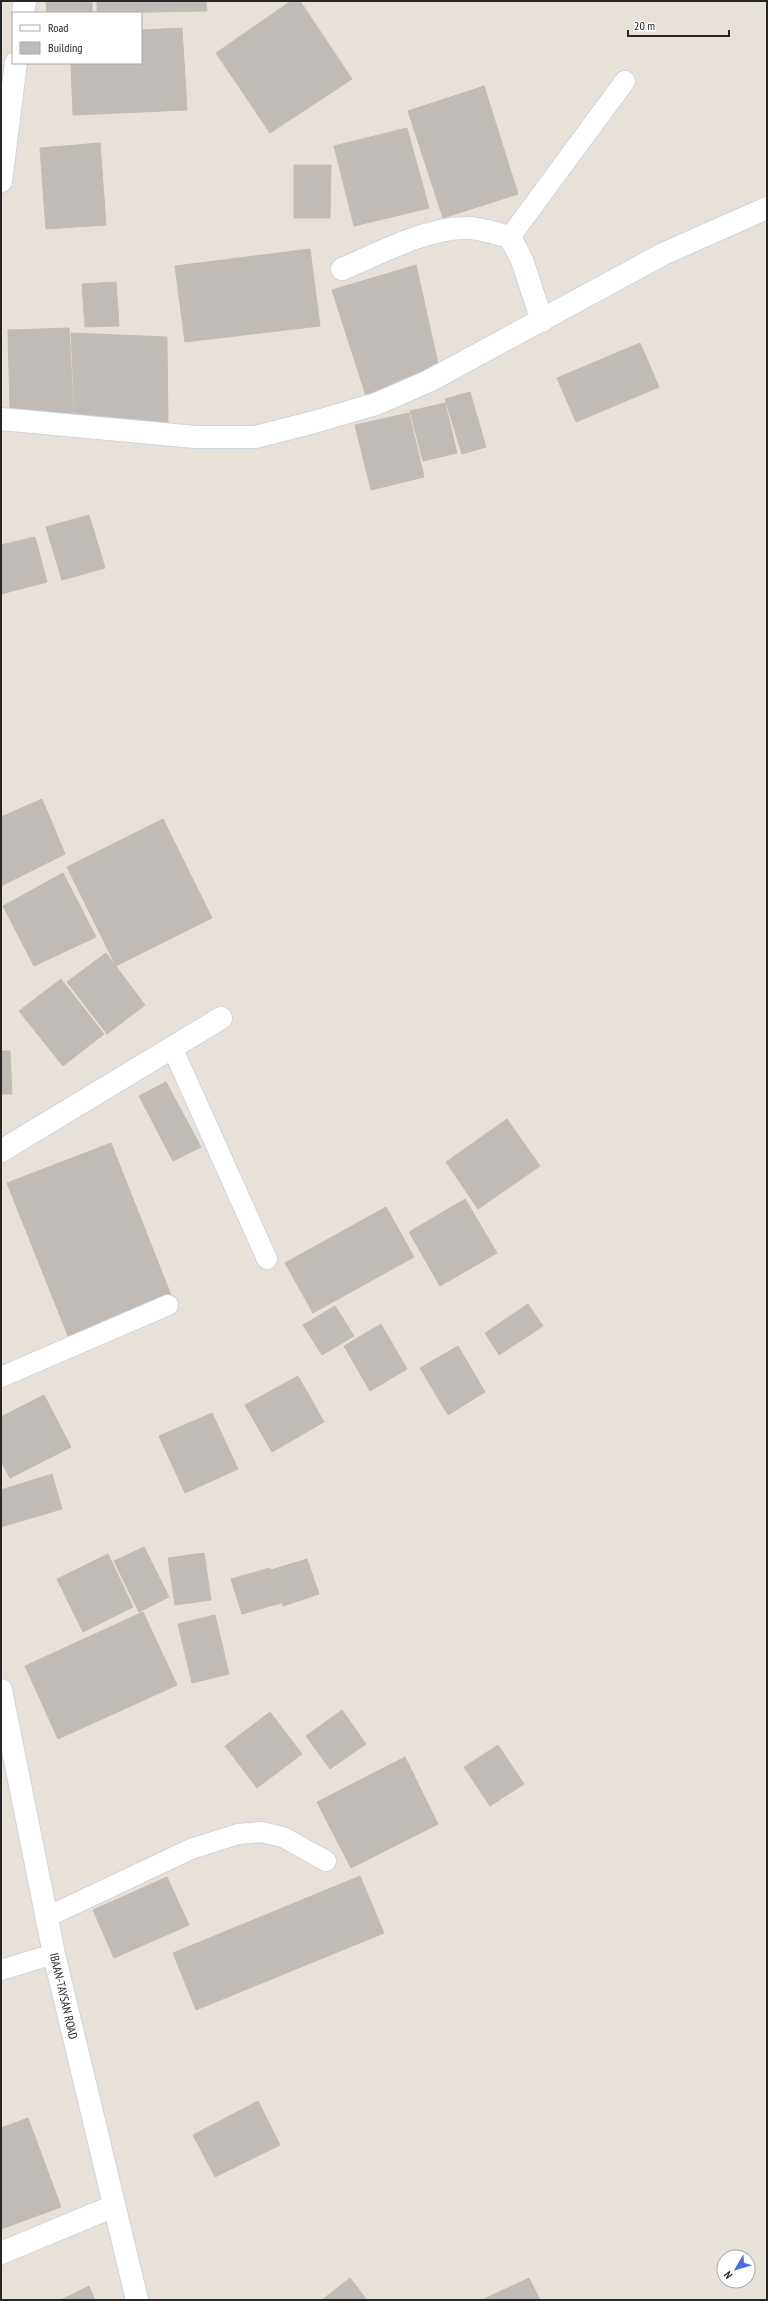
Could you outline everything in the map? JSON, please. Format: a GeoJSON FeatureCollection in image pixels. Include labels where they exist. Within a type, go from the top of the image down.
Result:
{"type":"FeatureCollection","features":[{"type":"Feature","properties":{"kind":"street"},"geometry":{"type":"LineString","coordinates":[[23,12],[25,1]]}},
{"type":"Feature","properties":{"kind":"street"},"geometry":{"type":"LineString","coordinates":[[1,181],[16,64]]}},
{"type":"Feature","properties":{"kind":"street"},"geometry":{"type":"LineString","coordinates":[[1,419],[195,437],[255,437],[376,404],[429,382],[663,254],[767,208]]}},
{"type":"Feature","properties":{"kind":"street"},"geometry":{"type":"LineString","coordinates":[[342,269],[424,236],[450,230],[468,228],[510,237],[522,260],[542,321]]}},
{"type":"Feature","properties":{"kind":"street"},"geometry":{"type":"LineString","coordinates":[[1,1151],[221,1018]]}},
{"type":"Feature","properties":{"kind":"street","name":"IBAAN-TAYSAN ROAD"},"geometry":{"type":"LineString","coordinates":[[1,1690],[7,1755],[47,1917],[54,1954],[114,2206],[138,2300]]}},
{"type":"Feature","properties":{"kind":"street"},"geometry":{"type":"LineString","coordinates":[[1,2253],[114,2206]]}},
{"type":"Feature","properties":{"kind":"lane"},"geometry":{"type":"LineString","coordinates":[[510,237],[624,81]]}},
{"type":"Feature","properties":{"kind":"lane"},"geometry":{"type":"LineString","coordinates":[[172,1047],[267,1259]]}},
{"type":"Feature","properties":{"kind":"lane"},"geometry":{"type":"LineString","coordinates":[[1,1377],[168,1305]]}},
{"type":"Feature","properties":{"kind":"lane"},"geometry":{"type":"LineString","coordinates":[[47,1917],[191,1849],[238,1834],[261,1832],[283,1837],[326,1860]]}},
{"type":"Feature","properties":{"kind":"lane"},"geometry":{"type":"LineString","coordinates":[[1,1970],[54,1954]]}},
{"type":"Feature","properties":{"kind":"building"},"geometry":{"type":"Polygon","coordinates":[[[46,1],[92,1],[92,12],[47,12],[46,1]]]}},
{"type":"Feature","properties":{"kind":"building"},"geometry":{"type":"Polygon","coordinates":[[[97,1],[206,1],[207,11],[142,12],[97,12],[97,1]]]}},
{"type":"Feature","properties":{"kind":"building"},"geometry":{"type":"Polygon","coordinates":[[[291,1],[300,1],[352,79],[270,133],[216,53],[291,1]]]}},
{"type":"Feature","properties":{"kind":"building"},"geometry":{"type":"Polygon","coordinates":[[[182,28],[187,110],[73,115],[71,64],[142,64],[142,30],[182,28]]]}},
{"type":"Feature","properties":{"kind":"building"},"geometry":{"type":"Polygon","coordinates":[[[484,86],[518,194],[443,218],[408,111],[484,86]]]}},
{"type":"Feature","properties":{"kind":"building"},"geometry":{"type":"Polygon","coordinates":[[[407,128],[429,208],[354,226],[334,146],[407,128]]]}},
{"type":"Feature","properties":{"kind":"building"},"geometry":{"type":"Polygon","coordinates":[[[100,143],[106,225],[46,229],[40,148],[100,143]]]}},
{"type":"Feature","properties":{"kind":"building"},"geometry":{"type":"Polygon","coordinates":[[[294,165],[331,165],[330,218],[294,218],[294,165]]]}},
{"type":"Feature","properties":{"kind":"building"},"geometry":{"type":"Polygon","coordinates":[[[310,249],[320,326],[185,342],[175,266],[310,249]]]}},
{"type":"Feature","properties":{"kind":"building"},"geometry":{"type":"Polygon","coordinates":[[[416,265],[439,368],[366,396],[332,290],[416,265]]]}},
{"type":"Feature","properties":{"kind":"building"},"geometry":{"type":"Polygon","coordinates":[[[116,282],[119,326],[85,327],[82,284],[116,282]]]}},
{"type":"Feature","properties":{"kind":"building"},"geometry":{"type":"Polygon","coordinates":[[[69,328],[74,420],[10,412],[8,330],[69,328]]]}},
{"type":"Feature","properties":{"kind":"building"},"geometry":{"type":"Polygon","coordinates":[[[71,333],[167,337],[168,429],[75,420],[71,333]]]}},
{"type":"Feature","properties":{"kind":"building"},"geometry":{"type":"Polygon","coordinates":[[[640,343],[659,387],[576,422],[557,378],[640,343]]]}},
{"type":"Feature","properties":{"kind":"building"},"geometry":{"type":"Polygon","coordinates":[[[470,392],[486,447],[462,454],[445,399],[470,392]]]}},
{"type":"Feature","properties":{"kind":"building"},"geometry":{"type":"Polygon","coordinates":[[[445,403],[457,453],[423,461],[410,411],[445,403]]]}},
{"type":"Feature","properties":{"kind":"building"},"geometry":{"type":"Polygon","coordinates":[[[409,413],[424,477],[371,490],[355,425],[409,413]]]}},
{"type":"Feature","properties":{"kind":"building"},"geometry":{"type":"Polygon","coordinates":[[[89,515],[105,568],[62,580],[46,527],[89,515]]]}},
{"type":"Feature","properties":{"kind":"building"},"geometry":{"type":"Polygon","coordinates":[[[35,537],[47,582],[1,594],[1,545],[35,537]]]}},
{"type":"Feature","properties":{"kind":"building"},"geometry":{"type":"Polygon","coordinates":[[[42,799],[65,854],[1,886],[1,817],[42,799]]]}},
{"type":"Feature","properties":{"kind":"building"},"geometry":{"type":"Polygon","coordinates":[[[163,819],[212,918],[116,966],[67,867],[163,819]]]}},
{"type":"Feature","properties":{"kind":"building"},"geometry":{"type":"Polygon","coordinates":[[[63,873],[96,937],[34,966],[3,906],[63,873]]]}},
{"type":"Feature","properties":{"kind":"building"},"geometry":{"type":"Polygon","coordinates":[[[106,953],[145,1005],[107,1034],[67,982],[106,953]]]}},
{"type":"Feature","properties":{"kind":"building"},"geometry":{"type":"Polygon","coordinates":[[[61,979],[104,1034],[63,1066],[19,1011],[61,979]]]}},
{"type":"Feature","properties":{"kind":"building"},"geometry":{"type":"Polygon","coordinates":[[[1,1051],[10,1051],[12,1094],[1,1094],[1,1051]]]}},
{"type":"Feature","properties":{"kind":"building"},"geometry":{"type":"Polygon","coordinates":[[[166,1082],[201,1147],[173,1161],[139,1096],[166,1082]]]}},
{"type":"Feature","properties":{"kind":"building"},"geometry":{"type":"Polygon","coordinates":[[[507,1119],[540,1166],[478,1209],[446,1162],[507,1119]]]}},
{"type":"Feature","properties":{"kind":"building"},"geometry":{"type":"Polygon","coordinates":[[[111,1143],[171,1295],[68,1336],[7,1183],[111,1143]]]}},
{"type":"Feature","properties":{"kind":"building"},"geometry":{"type":"Polygon","coordinates":[[[465,1199],[497,1253],[440,1286],[409,1232],[465,1199]]]}},
{"type":"Feature","properties":{"kind":"building"},"geometry":{"type":"Polygon","coordinates":[[[386,1207],[414,1257],[313,1313],[285,1263],[386,1207]]]}},
{"type":"Feature","properties":{"kind":"building"},"geometry":{"type":"Polygon","coordinates":[[[528,1304],[543,1326],[499,1355],[485,1333],[528,1304]]]}},
{"type":"Feature","properties":{"kind":"building"},"geometry":{"type":"Polygon","coordinates":[[[335,1306],[354,1336],[322,1355],[303,1325],[335,1306]]]}},
{"type":"Feature","properties":{"kind":"building"},"geometry":{"type":"Polygon","coordinates":[[[381,1324],[407,1369],[370,1391],[344,1346],[381,1324]]]}},
{"type":"Feature","properties":{"kind":"building"},"geometry":{"type":"Polygon","coordinates":[[[458,1346],[485,1392],[448,1415],[420,1368],[458,1346]]]}},
{"type":"Feature","properties":{"kind":"building"},"geometry":{"type":"Polygon","coordinates":[[[298,1376],[324,1422],[272,1452],[245,1405],[298,1376]]]}},
{"type":"Feature","properties":{"kind":"building"},"geometry":{"type":"Polygon","coordinates":[[[44,1395],[71,1447],[10,1478],[1,1461],[1,1417],[44,1395]]]}},
{"type":"Feature","properties":{"kind":"building"},"geometry":{"type":"Polygon","coordinates":[[[212,1413],[238,1469],[185,1493],[159,1436],[212,1413]]]}},
{"type":"Feature","properties":{"kind":"building"},"geometry":{"type":"Polygon","coordinates":[[[52,1474],[62,1509],[1,1527],[1,1490],[52,1474]]]}},
{"type":"Feature","properties":{"kind":"building"},"geometry":{"type":"Polygon","coordinates":[[[144,1547],[169,1597],[139,1612],[114,1561],[144,1547]]]}},
{"type":"Feature","properties":{"kind":"building"},"geometry":{"type":"Polygon","coordinates":[[[204,1553],[211,1600],[175,1605],[168,1558],[204,1553]]]}},
{"type":"Feature","properties":{"kind":"building"},"geometry":{"type":"Polygon","coordinates":[[[108,1554],[133,1607],[83,1632],[57,1579],[108,1554]]]}},
{"type":"Feature","properties":{"kind":"building"},"geometry":{"type":"Polygon","coordinates":[[[307,1559],[319,1594],[283,1606],[271,1570],[307,1559]]]}},
{"type":"Feature","properties":{"kind":"building"},"geometry":{"type":"Polygon","coordinates":[[[270,1568],[281,1603],[242,1614],[231,1579],[270,1568]]]}},
{"type":"Feature","properties":{"kind":"building"},"geometry":{"type":"Polygon","coordinates":[[[143,1612],[177,1685],[58,1739],[25,1666],[143,1612]]]}},
{"type":"Feature","properties":{"kind":"building"},"geometry":{"type":"Polygon","coordinates":[[[215,1615],[229,1674],[192,1683],[178,1624],[215,1615]]]}},
{"type":"Feature","properties":{"kind":"building"},"geometry":{"type":"Polygon","coordinates":[[[342,1710],[366,1744],[330,1769],[306,1736],[342,1710]]]}},
{"type":"Feature","properties":{"kind":"building"},"geometry":{"type":"Polygon","coordinates":[[[270,1712],[302,1754],[257,1788],[225,1746],[270,1712]]]}},
{"type":"Feature","properties":{"kind":"building"},"geometry":{"type":"Polygon","coordinates":[[[498,1745],[524,1784],[490,1806],[464,1767],[498,1745]]]}},
{"type":"Feature","properties":{"kind":"building"},"geometry":{"type":"Polygon","coordinates":[[[405,1757],[438,1824],[351,1868],[317,1802],[405,1757]]]}},
{"type":"Feature","properties":{"kind":"building"},"geometry":{"type":"Polygon","coordinates":[[[360,1876],[384,1933],[196,2010],[173,1953],[360,1876]]]}},
{"type":"Feature","properties":{"kind":"building"},"geometry":{"type":"Polygon","coordinates":[[[167,1877],[189,1925],[114,1958],[93,1910],[167,1877]]]}},
{"type":"Feature","properties":{"kind":"building"},"geometry":{"type":"Polygon","coordinates":[[[258,2101],[280,2145],[215,2177],[193,2135],[258,2101]]]}},
{"type":"Feature","properties":{"kind":"building"},"geometry":{"type":"Polygon","coordinates":[[[28,2118],[61,2207],[1,2229],[1,2128],[28,2118]]]}},
{"type":"Feature","properties":{"kind":"building"},"geometry":{"type":"Polygon","coordinates":[[[350,2278],[367,2300],[322,2300],[350,2278]]]}},
{"type":"Feature","properties":{"kind":"building"},"geometry":{"type":"Polygon","coordinates":[[[529,2278],[540,2300],[482,2300],[529,2278]]]}},
{"type":"Feature","properties":{"kind":"building"},"geometry":{"type":"Polygon","coordinates":[[[89,2286],[95,2300],[61,2300],[89,2286]]]}}]}
